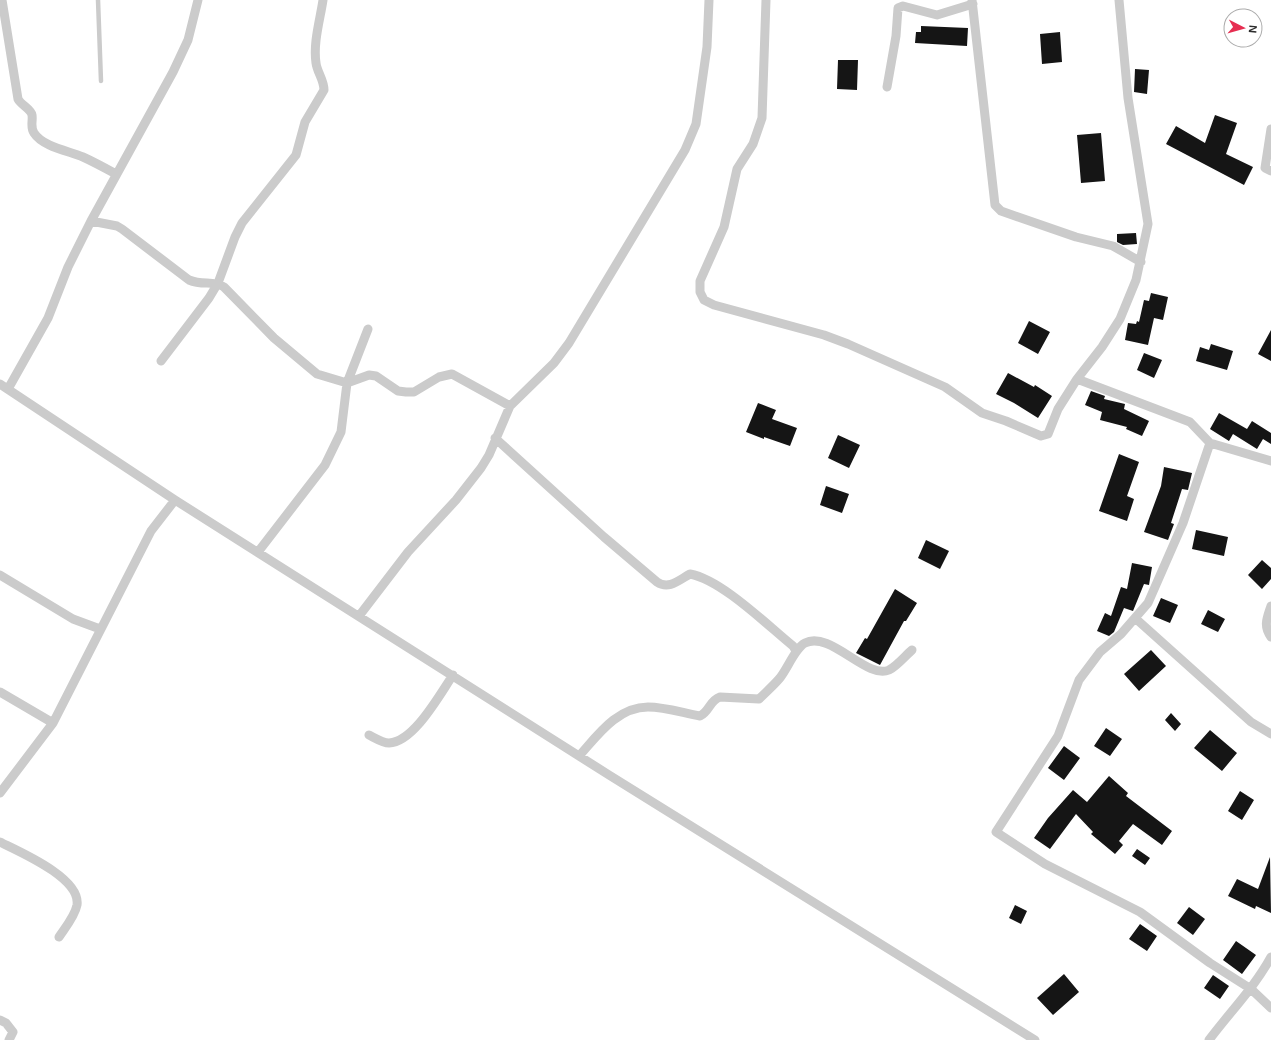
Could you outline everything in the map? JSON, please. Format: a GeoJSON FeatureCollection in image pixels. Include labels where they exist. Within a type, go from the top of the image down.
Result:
{"type":"FeatureCollection","features":[{"type":"Feature","properties":{"kind":"street"},"geometry":{"type":"LineString","coordinates":[[2,0],[18,99],[22,105],[31,111],[32,129],[34,133],[47,143],[83,157],[116,174]]}},
{"type":"Feature","properties":{"kind":"street"},"geometry":{"type":"LineString","coordinates":[[198,0],[188,40],[173,72],[91,221],[68,268],[48,318],[4,387],[176,500],[579,756],[1035,1040]]}},
{"type":"Feature","properties":{"kind":"street"},"geometry":{"type":"LineString","coordinates":[[161,361],[209,298],[218,283],[235,237],[242,223],[296,155],[305,122],[322,95],[324,84],[316,65],[315,50],[324,0]]}},
{"type":"Feature","properties":{"kind":"street"},"geometry":{"type":"LineString","coordinates":[[359,616],[408,552],[456,500],[481,468],[510,406],[554,364],[569,343],[685,150],[696,124],[707,46],[709,0]]}},
{"type":"Feature","properties":{"kind":"street"},"geometry":{"type":"LineString","coordinates":[[766,0],[762,118],[753,144],[737,169],[724,227],[700,280],[700,292],[704,300],[714,305],[824,335],[848,344],[944,388],[982,413],[1006,421],[1041,436],[1048,434],[1058,409],[1077,379],[1102,347],[1120,319],[1131,297],[1141,262],[1148,224],[1128,98],[1119,0]]}},
{"type":"Feature","properties":{"kind":"street"},"geometry":{"type":"LineString","coordinates":[[887,87],[896,36],[898,8],[903,6],[937,15],[973,2],[995,205],[1001,211],[1076,237],[1113,246],[1141,262]]}},
{"type":"Feature","properties":{"kind":"street"},"geometry":{"type":"LineString","coordinates":[[1271,129],[1265,168],[1271,171]]}},
{"type":"Feature","properties":{"kind":"street"},"geometry":{"type":"LineString","coordinates":[[91,221],[122,228],[189,280],[199,284],[218,283],[274,338],[312,372],[347,383],[369,375],[376,376],[398,391],[414,392],[439,376],[452,374],[510,406]]}},
{"type":"Feature","properties":{"kind":"street"},"geometry":{"type":"LineString","coordinates":[[258,552],[325,464],[340,432],[347,383],[368,329]]}},
{"type":"Feature","properties":{"kind":"street"},"geometry":{"type":"LineString","coordinates":[[1077,379],[1190,422],[1210,443],[1268,460],[1271,451]]}},
{"type":"Feature","properties":{"kind":"street"},"geometry":{"type":"LineString","coordinates":[[495,438],[604,537],[662,586],[668,586],[690,574],[703,578],[729,594],[793,646],[796,651]]}},
{"type":"Feature","properties":{"kind":"street"},"geometry":{"type":"LineString","coordinates":[[1210,443],[1183,524],[1148,603],[1121,634],[1100,652],[1078,680],[1058,736],[996,832],[1045,864],[1140,912],[1210,963],[1251,989],[1271,1008]]}},
{"type":"Feature","properties":{"kind":"street"},"geometry":{"type":"LineString","coordinates":[[0,793],[53,723],[151,531],[176,500]]}},
{"type":"Feature","properties":{"kind":"street"},"geometry":{"type":"LineString","coordinates":[[0,575],[73,619],[100,630]]}},
{"type":"Feature","properties":{"kind":"street"},"geometry":{"type":"LineString","coordinates":[[1271,606],[1266,622],[1266,630],[1271,637]]}},
{"type":"Feature","properties":{"kind":"street"},"geometry":{"type":"LineString","coordinates":[[1135,618],[1251,722],[1271,734]]}},
{"type":"Feature","properties":{"kind":"street"},"geometry":{"type":"LineString","coordinates":[[579,756],[606,725],[625,713],[646,707],[700,716],[706,713],[714,699],[720,697],[759,699],[779,679],[794,657],[796,651],[805,643],[815,640],[830,645],[868,667],[882,672],[889,670],[912,650]]}},
{"type":"Feature","properties":{"kind":"street"},"geometry":{"type":"LineString","coordinates":[[369,735],[387,743],[396,742],[405,736],[418,724],[453,675]]}},
{"type":"Feature","properties":{"kind":"street"},"geometry":{"type":"LineString","coordinates":[[0,692],[53,723]]}},
{"type":"Feature","properties":{"kind":"street"},"geometry":{"type":"LineString","coordinates":[[0,842],[25,854],[68,882],[77,899],[77,905],[59,937]]}},
{"type":"Feature","properties":{"kind":"street"},"geometry":{"type":"LineString","coordinates":[[1209,1040],[1229,1012],[1251,989],[1271,957]]}},
{"type":"Feature","properties":{"kind":"street"},"geometry":{"type":"LineString","coordinates":[[0,1020],[13,1032],[9,1040]]}},
{"type":"Feature","properties":{"kind":"lane"},"geometry":{"type":"LineString","coordinates":[[98,0],[101,81]]}},
{"type":"Feature","properties":{"kind":"building"},"geometry":{"type":"Polygon","coordinates":[[[921,26],[968,28],[967,46],[915,43],[916,32],[921,32],[921,26]]]}},
{"type":"Feature","properties":{"kind":"building"},"geometry":{"type":"Polygon","coordinates":[[[1060,32],[1062,62],[1042,64],[1040,34],[1060,32]]]}},
{"type":"Feature","properties":{"kind":"building"},"geometry":{"type":"Polygon","coordinates":[[[838,60],[858,60],[857,90],[837,89],[838,60]]]}},
{"type":"Feature","properties":{"kind":"building"},"geometry":{"type":"Polygon","coordinates":[[[1135,69],[1149,70],[1147,94],[1134,92],[1135,69]]]}},
{"type":"Feature","properties":{"kind":"building"},"geometry":{"type":"Polygon","coordinates":[[[1215,115],[1237,123],[1226,154],[1253,167],[1244,185],[1166,144],[1176,126],[1205,143],[1215,115]]]}},
{"type":"Feature","properties":{"kind":"building"},"geometry":{"type":"Polygon","coordinates":[[[1101,133],[1105,181],[1081,183],[1077,135],[1101,133]]]}},
{"type":"Feature","properties":{"kind":"building"},"geometry":{"type":"Polygon","coordinates":[[[1136,233],[1137,244],[1123,245],[1117,242],[1117,234],[1136,233]]]}},
{"type":"Feature","properties":{"kind":"building"},"geometry":{"type":"Polygon","coordinates":[[[1151,293],[1168,297],[1163,320],[1154,318],[1148,345],[1125,340],[1128,323],[1136,324],[1137,321],[1139,322],[1144,300],[1149,301],[1151,293]]]}},
{"type":"Feature","properties":{"kind":"building"},"geometry":{"type":"Polygon","coordinates":[[[1029,321],[1050,332],[1038,354],[1018,343],[1029,321]]]}},
{"type":"Feature","properties":{"kind":"building"},"geometry":{"type":"Polygon","coordinates":[[[1271,330],[1271,361],[1258,354],[1271,330]]]}},
{"type":"Feature","properties":{"kind":"building"},"geometry":{"type":"Polygon","coordinates":[[[1211,344],[1233,351],[1227,370],[1196,361],[1200,347],[1209,350],[1211,344]]]}},
{"type":"Feature","properties":{"kind":"building"},"geometry":{"type":"Polygon","coordinates":[[[1144,353],[1162,360],[1154,378],[1137,370],[1144,353]]]}},
{"type":"Feature","properties":{"kind":"building"},"geometry":{"type":"Polygon","coordinates":[[[1008,373],[1034,387],[1035,385],[1052,396],[1038,418],[996,394],[1008,373]]]}},
{"type":"Feature","properties":{"kind":"building"},"geometry":{"type":"Polygon","coordinates":[[[1091,391],[1105,396],[1104,399],[1125,404],[1124,409],[1149,421],[1142,436],[1126,429],[1127,427],[1100,420],[1102,412],[1085,405],[1091,391]]]}},
{"type":"Feature","properties":{"kind":"building"},"geometry":{"type":"Polygon","coordinates":[[[758,403],[776,410],[772,419],[797,428],[790,446],[764,437],[764,439],[746,432],[758,403]]]}},
{"type":"Feature","properties":{"kind":"building"},"geometry":{"type":"Polygon","coordinates":[[[1219,413],[1247,429],[1252,421],[1271,433],[1271,444],[1263,439],[1257,449],[1233,434],[1229,441],[1210,429],[1219,413]]]}},
{"type":"Feature","properties":{"kind":"building"},"geometry":{"type":"Polygon","coordinates":[[[838,435],[860,445],[849,468],[828,458],[838,435]]]}},
{"type":"Feature","properties":{"kind":"building"},"geometry":{"type":"Polygon","coordinates":[[[1119,454],[1139,462],[1127,496],[1134,499],[1127,521],[1099,511],[1119,454]]]}},
{"type":"Feature","properties":{"kind":"building"},"geometry":{"type":"Polygon","coordinates":[[[1164,467],[1192,473],[1188,490],[1182,489],[1171,523],[1174,524],[1168,540],[1144,532],[1161,486],[1164,467]]]}},
{"type":"Feature","properties":{"kind":"building"},"geometry":{"type":"Polygon","coordinates":[[[826,486],[849,494],[842,513],[820,505],[826,486]]]}},
{"type":"Feature","properties":{"kind":"building"},"geometry":{"type":"Polygon","coordinates":[[[1196,530],[1228,537],[1224,556],[1192,549],[1196,530]]]}},
{"type":"Feature","properties":{"kind":"building"},"geometry":{"type":"Polygon","coordinates":[[[926,540],[949,551],[940,569],[918,558],[926,540]]]}},
{"type":"Feature","properties":{"kind":"building"},"geometry":{"type":"Polygon","coordinates":[[[1262,560],[1271,568],[1271,579],[1262,589],[1248,575],[1262,560]]]}},
{"type":"Feature","properties":{"kind":"building"},"geometry":{"type":"Polygon","coordinates":[[[1132,563],[1152,567],[1149,585],[1144,584],[1133,611],[1124,608],[1114,632],[1109,636],[1097,631],[1105,613],[1111,616],[1121,587],[1127,589],[1132,563]]]}},
{"type":"Feature","properties":{"kind":"building"},"geometry":{"type":"Polygon","coordinates":[[[895,589],[917,603],[906,621],[904,621],[880,665],[856,653],[865,638],[867,639],[895,589]]]}},
{"type":"Feature","properties":{"kind":"building"},"geometry":{"type":"Polygon","coordinates":[[[1161,598],[1178,605],[1170,623],[1153,616],[1161,598]]]}},
{"type":"Feature","properties":{"kind":"building"},"geometry":{"type":"Polygon","coordinates":[[[1208,610],[1225,619],[1218,632],[1201,624],[1208,610]]]}},
{"type":"Feature","properties":{"kind":"building"},"geometry":{"type":"Polygon","coordinates":[[[1151,650],[1166,666],[1139,691],[1124,674],[1151,650]]]}},
{"type":"Feature","properties":{"kind":"building"},"geometry":{"type":"Polygon","coordinates":[[[1171,713],[1181,724],[1175,731],[1165,720],[1171,713]]]}},
{"type":"Feature","properties":{"kind":"building"},"geometry":{"type":"Polygon","coordinates":[[[1106,728],[1122,739],[1110,756],[1094,746],[1106,728]]]}},
{"type":"Feature","properties":{"kind":"building"},"geometry":{"type":"Polygon","coordinates":[[[1210,730],[1237,753],[1222,771],[1194,748],[1210,730]]]}},
{"type":"Feature","properties":{"kind":"building"},"geometry":{"type":"Polygon","coordinates":[[[1064,746],[1080,758],[1064,780],[1048,768],[1064,746]]]}},
{"type":"Feature","properties":{"kind":"building"},"geometry":{"type":"Polygon","coordinates":[[[1109,776],[1128,793],[1126,796],[1172,831],[1162,845],[1133,824],[1119,841],[1123,845],[1115,854],[1091,834],[1093,832],[1076,814],[1050,849],[1034,838],[1048,818],[1073,790],[1087,802],[1109,776]]]}},
{"type":"Feature","properties":{"kind":"building"},"geometry":{"type":"Polygon","coordinates":[[[1240,791],[1254,800],[1242,820],[1228,811],[1240,791]]]}},
{"type":"Feature","properties":{"kind":"building"},"geometry":{"type":"Polygon","coordinates":[[[1137,849],[1150,858],[1145,865],[1132,856],[1137,849]]]}},
{"type":"Feature","properties":{"kind":"building"},"geometry":{"type":"Polygon","coordinates":[[[1270,857],[1271,913],[1256,906],[1255,909],[1228,896],[1237,879],[1258,889],[1270,857]]]}},
{"type":"Feature","properties":{"kind":"building"},"geometry":{"type":"Polygon","coordinates":[[[1015,905],[1027,911],[1021,924],[1009,918],[1015,905]]]}},
{"type":"Feature","properties":{"kind":"building"},"geometry":{"type":"Polygon","coordinates":[[[1189,907],[1205,919],[1193,935],[1177,923],[1189,907]]]}},
{"type":"Feature","properties":{"kind":"building"},"geometry":{"type":"Polygon","coordinates":[[[1140,924],[1157,936],[1147,951],[1129,939],[1140,924]]]}},
{"type":"Feature","properties":{"kind":"building"},"geometry":{"type":"Polygon","coordinates":[[[1236,941],[1256,955],[1242,974],[1223,960],[1236,941]]]}},
{"type":"Feature","properties":{"kind":"building"},"geometry":{"type":"Polygon","coordinates":[[[1064,974],[1079,992],[1053,1015],[1037,998],[1064,974]]]}},
{"type":"Feature","properties":{"kind":"building"},"geometry":{"type":"Polygon","coordinates":[[[1213,975],[1229,986],[1220,999],[1204,988],[1213,975]]]}}]}
